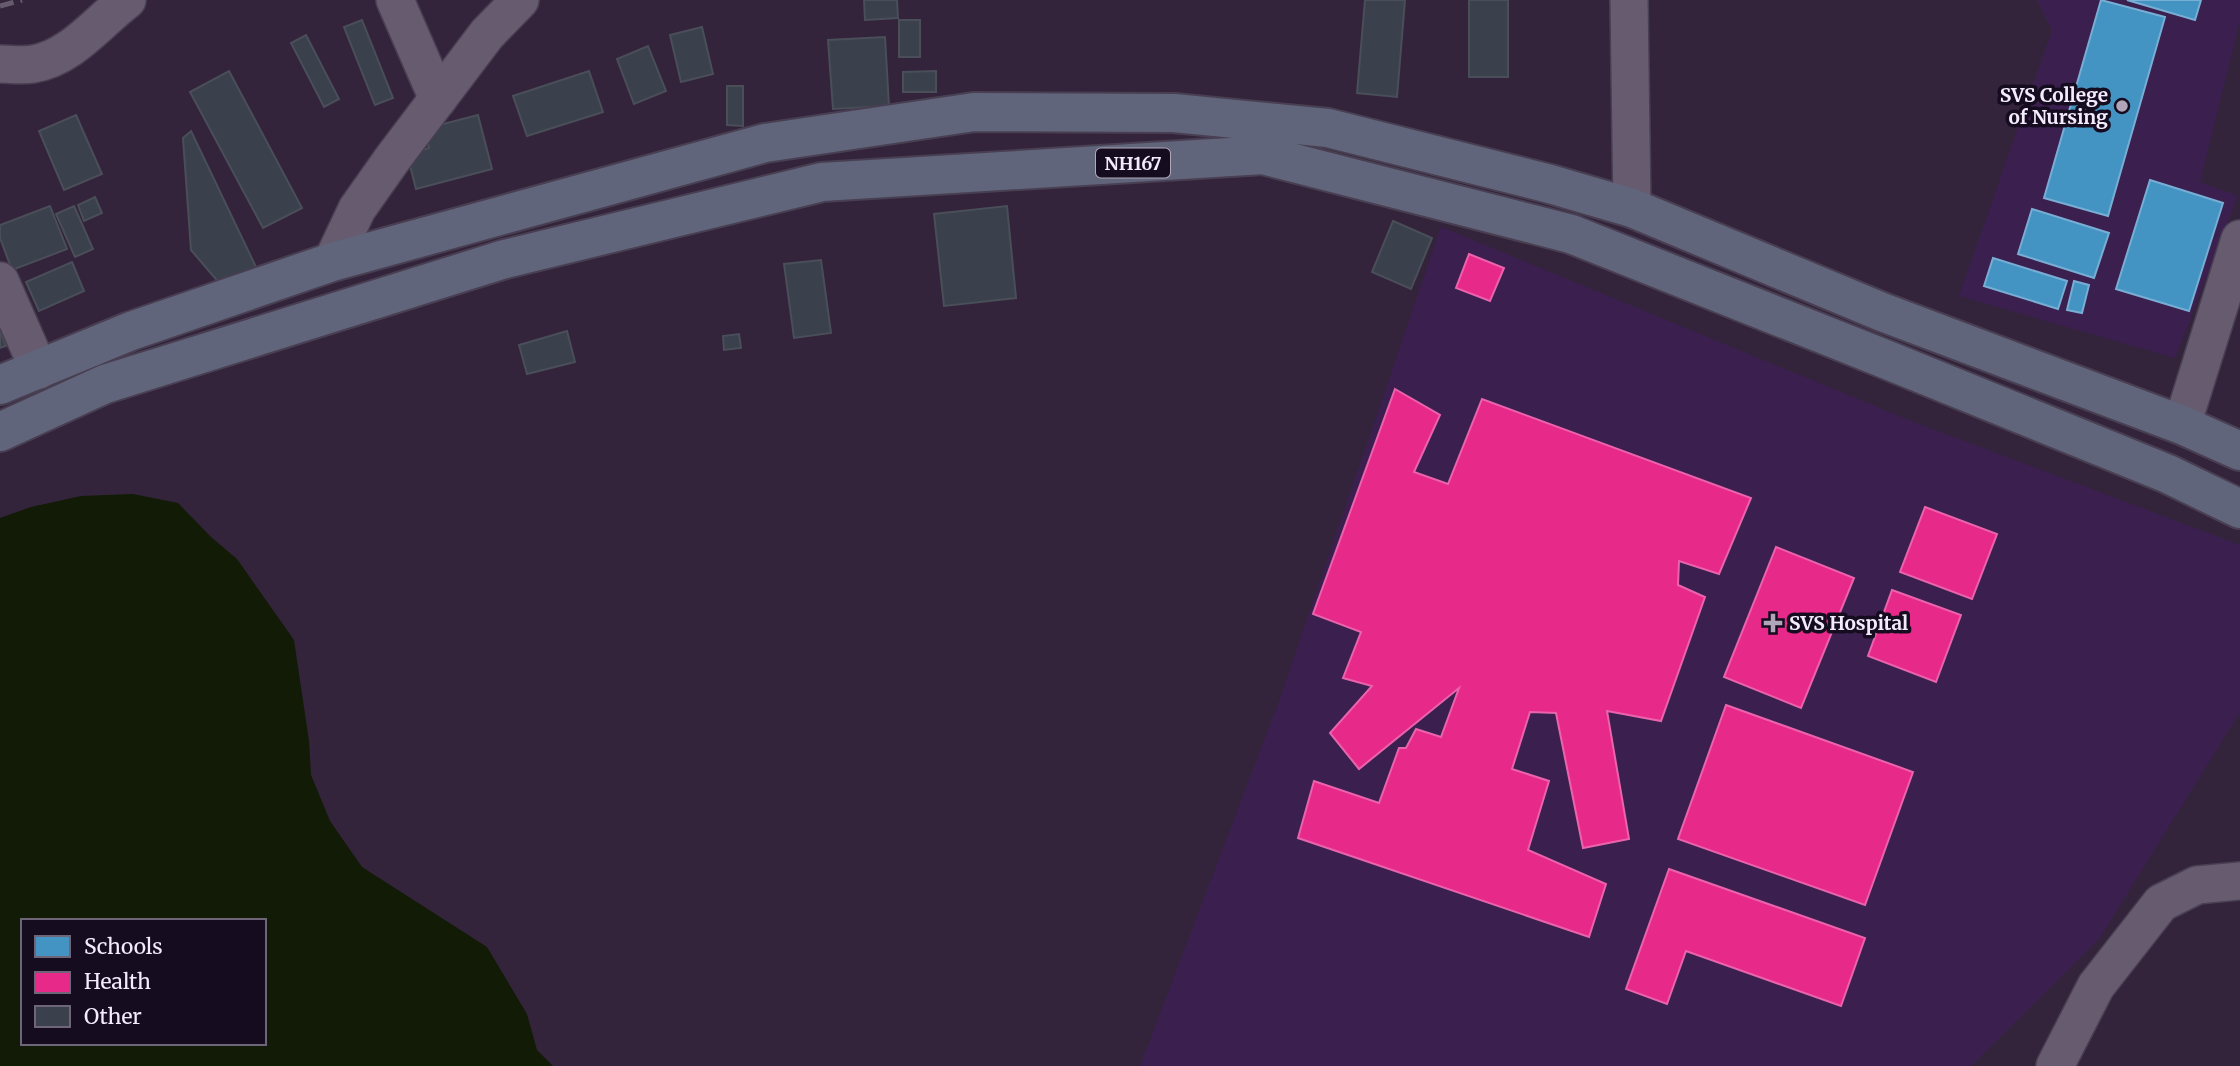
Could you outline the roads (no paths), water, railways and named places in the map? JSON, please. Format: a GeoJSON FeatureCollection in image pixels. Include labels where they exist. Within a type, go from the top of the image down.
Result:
{"type":"FeatureCollection","features":[{"type":"Feature","properties":{"kind":"highway"},"geometry":{"type":"LineString","coordinates":[[0,385],[131,331],[332,262],[765,143],[974,112],[1174,113],[1328,128],[1550,184],[1632,208],[1882,312],[2182,425],[2240,451]]}},
{"type":"Feature","properties":{"kind":"highway","name":"NH167"},"geometry":{"type":"LineString","coordinates":[[0,432],[105,384],[505,259],[822,182],[1262,155],[1571,234],[2116,453],[2240,509]]}},
{"type":"Feature","properties":{"kind":"street"},"geometry":{"type":"LineString","coordinates":[[0,65],[33,64],[54,57],[86,36],[127,0]]}},
{"type":"Feature","properties":{"kind":"street"},"geometry":{"type":"LineString","coordinates":[[395,0],[438,99]]}},
{"type":"Feature","properties":{"kind":"street"},"geometry":{"type":"LineString","coordinates":[[332,262],[358,209],[486,34],[520,0]]}},
{"type":"Feature","properties":{"kind":"street"},"geometry":{"type":"LineString","coordinates":[[1629,0],[1632,208]]}},
{"type":"Feature","properties":{"kind":"street"},"geometry":{"type":"LineString","coordinates":[[2182,425],[2240,239]]}},
{"type":"Feature","properties":{"kind":"street"},"geometry":{"type":"LineString","coordinates":[[0,281],[39,370]]}},
{"type":"Feature","properties":{"kind":"street"},"geometry":{"type":"LineString","coordinates":[[2055,1066],[2096,986],[2161,903],[2197,885],[2240,881]]}},
{"type":"Feature","properties":{"kind":"railway"},"geometry":{"type":"LineString","coordinates":[[0,6],[22,0]]}},
{"type":"Feature","properties":{"kind":"place","name":"SVS College of Nursing"},"geometry":{"type":"Point","coordinates":[2122,106]}},
{"type":"Feature","properties":{"kind":"place","name":"SVS Hospital"},"geometry":{"type":"Point","coordinates":[1773,623]}}]}
